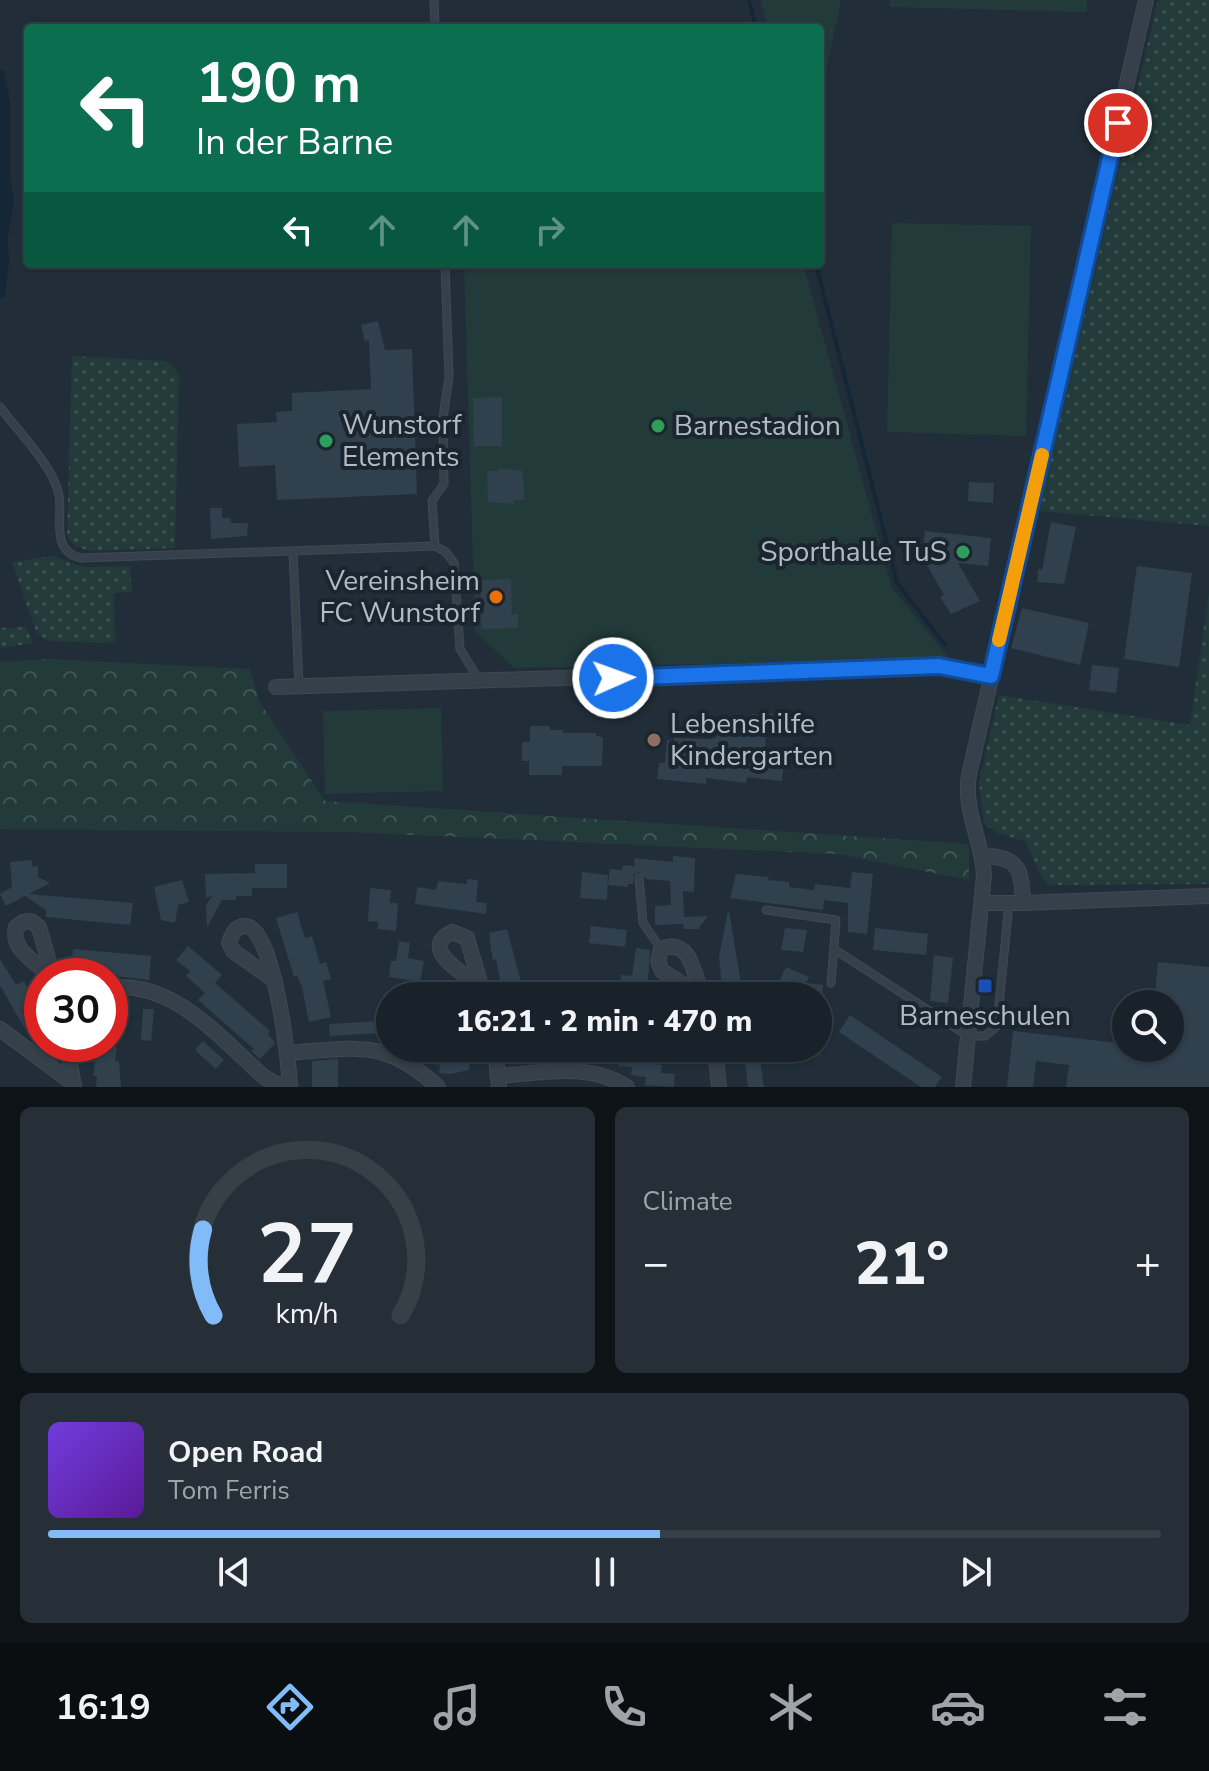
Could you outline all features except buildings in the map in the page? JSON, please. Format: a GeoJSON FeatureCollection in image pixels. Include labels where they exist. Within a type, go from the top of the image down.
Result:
{"type":"FeatureCollection","features":[{"type":"Feature","properties":{"kind":"street"},"geometry":{"type":"LineString","coordinates":[[963,1087],[982,897],[983,855],[970,817],[967,786],[1146,0]]}},
{"type":"Feature","properties":{"kind":"street"},"geometry":{"type":"LineString","coordinates":[[276,687],[939,666],[991,676]]}},
{"type":"Feature","properties":{"kind":"street"},"geometry":{"type":"LineString","coordinates":[[983,855],[1012,861],[1019,869],[1016,903]]}},
{"type":"Feature","properties":{"kind":"street"},"geometry":{"type":"LineString","coordinates":[[982,897],[1016,903],[1209,896]]}},
{"type":"Feature","properties":{"kind":"street"},"geometry":{"type":"LineString","coordinates":[[680,982],[662,971],[658,961],[661,949],[671,945],[682,948],[687,954],[697,982]]}},
{"type":"Feature","properties":{"kind":"street"},"geometry":{"type":"LineString","coordinates":[[128,989],[147,990],[182,1006],[264,1077],[276,1084],[290,1085],[288,1053],[275,981]]}},
{"type":"Feature","properties":{"kind":"street"},"geometry":{"type":"LineString","coordinates":[[0,1029],[74,1085]]}},
{"type":"Feature","properties":{"kind":"street"},"geometry":{"type":"LineString","coordinates":[[288,1053],[360,1048],[387,1053],[415,1067],[438,1087]]}},
{"type":"Feature","properties":{"kind":"street"},"geometry":{"type":"LineString","coordinates":[[70,1062],[74,1085]]}},
{"type":"Feature","properties":{"kind":"street"},"geometry":{"type":"LineString","coordinates":[[497,1062],[499,1082],[580,1071],[611,1077],[627,1087]]}},
{"type":"Feature","properties":{"kind":"street"},"geometry":{"type":"LineString","coordinates":[[716,1062],[719,1087]]}},
{"type":"Feature","properties":{"kind":"lane"},"geometry":{"type":"LineString","coordinates":[[434,0],[435,24]]}},
{"type":"Feature","properties":{"kind":"lane"},"geometry":{"type":"LineString","coordinates":[[435,546],[432,501],[444,484],[443,418],[449,376],[445,268]]}},
{"type":"Feature","properties":{"kind":"lane"},"geometry":{"type":"LineString","coordinates":[[0,407],[53,478],[59,495],[61,544],[72,556],[435,546],[446,552],[454,563],[460,649],[481,682]]}},
{"type":"Feature","properties":{"kind":"lane"},"geometry":{"type":"LineString","coordinates":[[293,552],[299,686]]}},
{"type":"Feature","properties":{"kind":"lane"},"geometry":{"type":"LineString","coordinates":[[639,878],[643,923],[661,949]]}},
{"type":"Feature","properties":{"kind":"lane"},"geometry":{"type":"LineString","coordinates":[[834,949],[968,1036],[985,1036],[997,1026],[1016,903]]}},
{"type":"Feature","properties":{"kind":"lane"},"geometry":{"type":"LineString","coordinates":[[766,910],[836,920],[831,982]]}},
{"type":"Feature","properties":{"kind":"green space"},"geometry":{"type":"Polygon","coordinates":[[[761,0],[841,0],[825,77],[824,24],[766,24],[761,0]]]}},
{"type":"Feature","properties":{"kind":"green space"},"geometry":{"type":"Polygon","coordinates":[[[890,0],[1087,0],[1087,12],[889,7],[890,0]]]}},
{"type":"Feature","properties":{"kind":"green space"},"geometry":{"type":"Polygon","coordinates":[[[1158,0],[1209,0],[1209,526],[1039,511],[1158,0]]]}},
{"type":"Feature","properties":{"kind":"green space"},"geometry":{"type":"Polygon","coordinates":[[[892,223],[1031,226],[1026,436],[887,432],[892,223]]]}},
{"type":"Feature","properties":{"kind":"green space","name":"Barnestadion"},"geometry":{"type":"Polygon","coordinates":[[[464,268],[804,268],[892,588],[950,659],[514,668],[475,631],[464,268]]]}},
{"type":"Feature","properties":{"kind":"green space"},"geometry":{"type":"Polygon","coordinates":[[[72,356],[167,361],[179,374],[175,548],[89,551],[75,546],[67,536],[72,356]]]}},
{"type":"Feature","properties":{"kind":"green space"},"geometry":{"type":"Polygon","coordinates":[[[52,556],[84,567],[130,566],[132,592],[114,593],[115,643],[48,641],[37,634],[12,562],[52,556]]]}},
{"type":"Feature","properties":{"kind":"green space"},"geometry":{"type":"Polygon","coordinates":[[[1209,593],[1209,884],[1050,885],[1039,871],[1025,841],[999,834],[984,824],[979,782],[999,695],[1190,725],[1209,593]]]}},
{"type":"Feature","properties":{"kind":"green space"},"geometry":{"type":"Polygon","coordinates":[[[26,627],[33,643],[0,648],[0,628],[26,627]]]}},
{"type":"Feature","properties":{"kind":"green space"},"geometry":{"type":"Polygon","coordinates":[[[47,659],[250,669],[259,701],[325,801],[969,844],[969,880],[839,854],[350,832],[0,829],[0,662],[47,659]]]}},
{"type":"Feature","properties":{"kind":"green space"},"geometry":{"type":"Polygon","coordinates":[[[441,708],[443,791],[325,794],[323,711],[441,708]]]}},
{"type":"Feature","properties":{"kind":"water"},"geometry":{"type":"Polygon","coordinates":[[[4,69],[10,101],[10,176],[14,202],[8,237],[5,297],[0,299],[0,70],[4,69]]]}},
{"type":"Feature","properties":{"kind":"waterway"},"geometry":{"type":"LineString","coordinates":[[749,0],[755,24]]}},
{"type":"Feature","properties":{"kind":"waterway"},"geometry":{"type":"LineString","coordinates":[[817,268],[897,583],[945,645]]}},
{"type":"Feature","properties":{"kind":"slow traffic"},"geometry":{"type":"LineString","coordinates":[[999,640],[1042,455]]}},
{"type":"Feature","properties":{"kind":"place","name":"Barnestadion"},"geometry":{"type":"Point","coordinates":[658,426]}},
{"type":"Feature","properties":{"kind":"place","name":"Wunstorf Elements"},"geometry":{"type":"Point","coordinates":[326,441]}},
{"type":"Feature","properties":{"kind":"place","name":"Sporthalle TuS"},"geometry":{"type":"Point","coordinates":[963,552]}},
{"type":"Feature","properties":{"kind":"place","name":"Vereinsheim FC Wunstorf"},"geometry":{"type":"Point","coordinates":[496,597]}},
{"type":"Feature","properties":{"kind":"place","name":"Lebenshilfe Kindergarten"},"geometry":{"type":"Point","coordinates":[654,740]}},
{"type":"Feature","properties":{"kind":"place","name":"Barneschulen"},"geometry":{"type":"Point","coordinates":[985,986]}},
{"type":"Feature","properties":{"kind":"route"},"geometry":{"type":"LineString","coordinates":[[613,678],[939,666],[991,676],[1118,123]]}}]}
